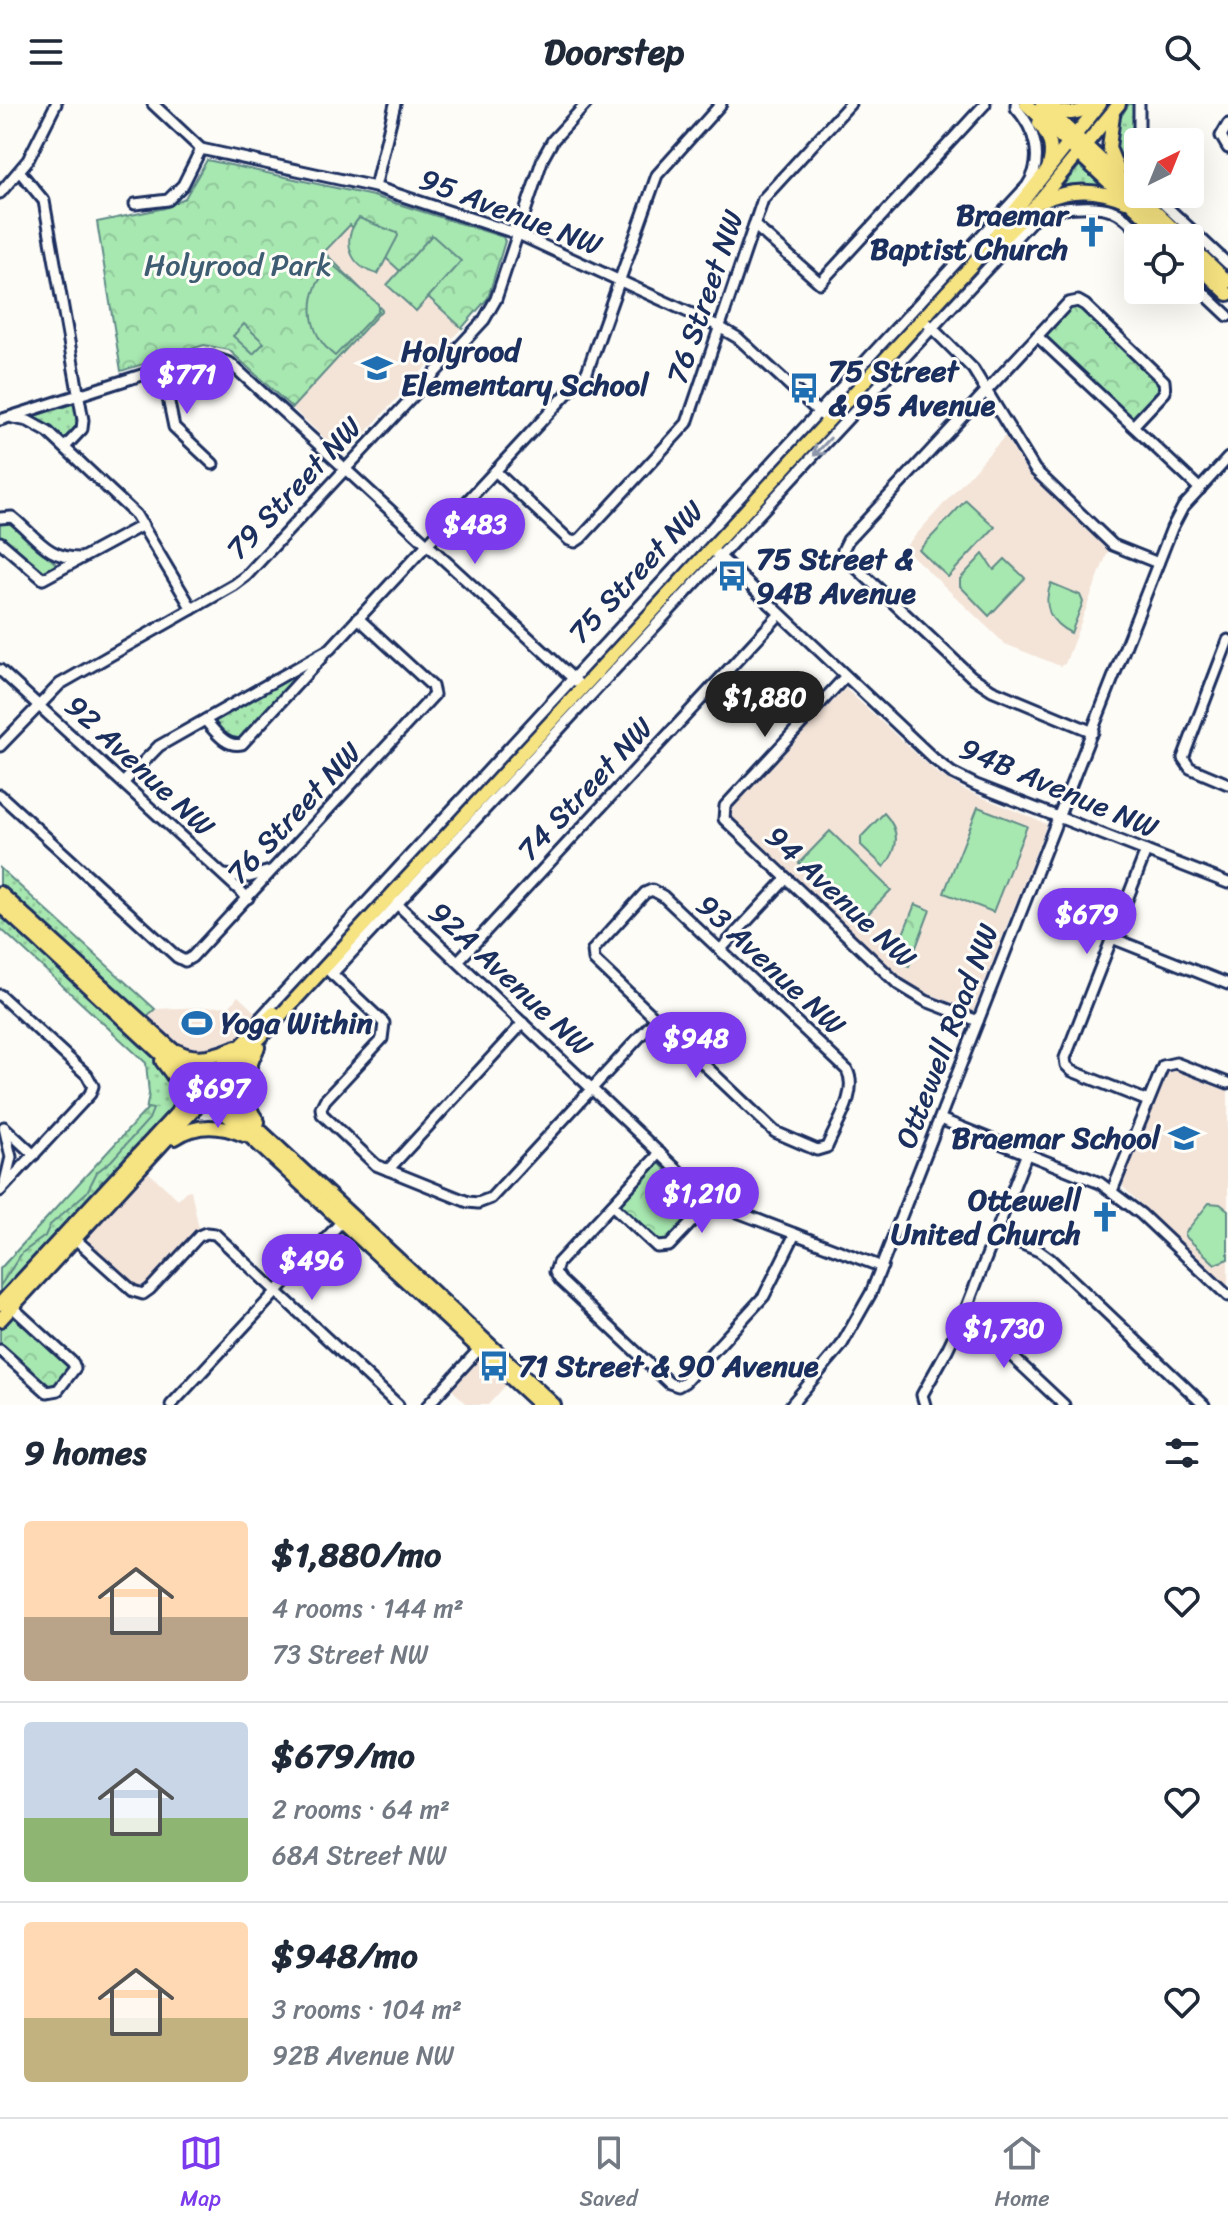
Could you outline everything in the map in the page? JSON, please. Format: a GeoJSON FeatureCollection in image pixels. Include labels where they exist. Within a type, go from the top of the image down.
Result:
{"type":"FeatureCollection","features":[{"type":"Feature","properties":{"kind":"main road"},"geometry":{"type":"LineString","coordinates":[[1036,106],[1074,114],[1098,104]]}},
{"type":"Feature","properties":{"kind":"main road","name":"75 Street NW"},"geometry":{"type":"LineString","coordinates":[[971,266],[1032,209],[1077,146],[1098,104]]}},
{"type":"Feature","properties":{"kind":"main road"},"geometry":{"type":"LineString","coordinates":[[1036,106],[1124,196]]}},
{"type":"Feature","properties":{"kind":"main road"},"geometry":{"type":"LineString","coordinates":[[1036,106],[1052,148],[1047,173]]}},
{"type":"Feature","properties":{"kind":"main road"},"geometry":{"type":"LineString","coordinates":[[1116,108],[1109,148],[1124,180]]}},
{"type":"Feature","properties":{"kind":"main road","name":"75 Street NW"},"geometry":{"type":"LineString","coordinates":[[0,1320],[6,1304],[71,1235],[176,1114],[297,1000],[301,991],[328,970],[394,901],[578,683],[715,553],[824,417],[927,323],[1047,173],[1116,108]]}},
{"type":"Feature","properties":{"kind":"main road"},"geometry":{"type":"LineString","coordinates":[[1077,146],[1124,181]]}},
{"type":"Feature","properties":{"kind":"main road"},"geometry":{"type":"LineString","coordinates":[[1032,209],[1057,194],[1093,191],[1124,200]]}},
{"type":"Feature","properties":{"kind":"main road"},"geometry":{"type":"LineString","coordinates":[[1156,208],[1170,224]]}},
{"type":"Feature","properties":{"kind":"main road"},"geometry":{"type":"LineString","coordinates":[[1204,259],[1228,282]]}},
{"type":"Feature","properties":{"kind":"main road"},"geometry":{"type":"LineString","coordinates":[[1204,271],[1228,294]]}},
{"type":"Feature","properties":{"kind":"main road"},"geometry":{"type":"LineString","coordinates":[[0,893],[167,1045],[254,1139],[346,1217]]}},
{"type":"Feature","properties":{"kind":"main road"},"geometry":{"type":"LineString","coordinates":[[0,905],[152,1045],[280,1150],[346,1217],[483,1345],[554,1405]]}},
{"type":"Feature","properties":{"kind":"main road"},"geometry":{"type":"LineString","coordinates":[[260,1033],[248,1067],[246,1098],[255,1118],[280,1150]]}},
{"type":"Feature","properties":{"kind":"main road","name":"75 Street NW"},"geometry":{"type":"LineString","coordinates":[[71,1235],[156,1152],[244,1043],[260,1033]]}},
{"type":"Feature","properties":{"kind":"main road"},"geometry":{"type":"LineString","coordinates":[[167,1045],[182,1054],[204,1057],[244,1043]]}},
{"type":"Feature","properties":{"kind":"main road"},"geometry":{"type":"LineString","coordinates":[[152,1045],[181,1091],[182,1101],[176,1114]]}},
{"type":"Feature","properties":{"kind":"main road"},"geometry":{"type":"LineString","coordinates":[[156,1152],[180,1134],[198,1127],[229,1128],[254,1139]]}},
{"type":"Feature","properties":{"kind":"main road"},"geometry":{"type":"LineString","coordinates":[[483,1345],[540,1405]]}},
{"type":"Feature","properties":{"kind":"street"},"geometry":{"type":"LineString","coordinates":[[0,193],[20,172],[56,104]]}},
{"type":"Feature","properties":{"kind":"street"},"geometry":{"type":"LineString","coordinates":[[135,204],[168,200],[183,185],[201,149],[165,108],[153,104]]}},
{"type":"Feature","properties":{"kind":"street"},"geometry":{"type":"LineString","coordinates":[[375,187],[395,104]]}},
{"type":"Feature","properties":{"kind":"street","name":"79 Street NW"},"geometry":{"type":"LineString","coordinates":[[0,746],[60,684],[246,576],[493,308],[548,147],[586,104]]}},
{"type":"Feature","properties":{"kind":"street"},"geometry":{"type":"LineString","coordinates":[[205,720],[230,744],[242,744],[587,372],[657,175],[721,104]]}},
{"type":"Feature","properties":{"kind":"street","name":"76 Street NW"},"geometry":{"type":"LineString","coordinates":[[495,471],[569,540],[575,542],[687,423],[763,199],[850,104]]}},
{"type":"Feature","properties":{"kind":"street"},"geometry":{"type":"LineString","coordinates":[[754,225],[820,283],[985,104]]}},
{"type":"Feature","properties":{"kind":"street","name":"75 Street NW"},"geometry":{"type":"LineString","coordinates":[[260,1033],[260,1018],[578,683],[824,417],[1030,183],[1036,166],[1035,141],[1031,126],[1016,104]]}},
{"type":"Feature","properties":{"kind":"street"},"geometry":{"type":"LineString","coordinates":[[1139,104],[1139,128]]}},
{"type":"Feature","properties":{"kind":"street"},"geometry":{"type":"LineString","coordinates":[[1228,124],[1221,136],[1228,148]]}},
{"type":"Feature","properties":{"kind":"street","name":"95 Avenue NW"},"geometry":{"type":"LineString","coordinates":[[201,149],[375,187],[518,234],[720,327],[738,338],[824,417]]}},
{"type":"Feature","properties":{"kind":"street"},"geometry":{"type":"LineString","coordinates":[[20,172],[44,201],[77,395],[82,429],[65,447]]}},
{"type":"Feature","properties":{"kind":"street","name":"75 Street NW"},"geometry":{"type":"LineString","coordinates":[[394,901],[927,323],[1040,213],[1052,209],[1104,207],[1130,224]]}},
{"type":"Feature","properties":{"kind":"street"},"geometry":{"type":"LineString","coordinates":[[1132,224],[1145,208]]}},
{"type":"Feature","properties":{"kind":"street"},"geometry":{"type":"LineString","coordinates":[[1158,208],[1228,264]]}},
{"type":"Feature","properties":{"kind":"street"},"geometry":{"type":"LineString","coordinates":[[1204,293],[1228,316]]}},
{"type":"Feature","properties":{"kind":"street"},"geometry":{"type":"LineString","coordinates":[[1093,732],[992,690],[971,676],[847,559],[843,550],[848,540],[1065,305],[1078,301],[1085,305],[1164,381],[1165,392],[1133,426]]}},
{"type":"Feature","properties":{"kind":"street"},"geometry":{"type":"LineString","coordinates":[[927,323],[961,355],[1040,475],[1113,545],[1158,563]]}},
{"type":"Feature","properties":{"kind":"street"},"geometry":{"type":"LineString","coordinates":[[1037,336],[1200,489]]}},
{"type":"Feature","properties":{"kind":"street"},"geometry":{"type":"LineString","coordinates":[[4,419],[198,357],[212,357],[230,363],[578,683]]}},
{"type":"Feature","properties":{"kind":"street"},"geometry":{"type":"LineString","coordinates":[[162,369],[174,427],[213,464]]}},
{"type":"Feature","properties":{"kind":"street"},"geometry":{"type":"LineString","coordinates":[[4,419],[28,421],[48,432],[143,525],[192,609]]}},
{"type":"Feature","properties":{"kind":"street","name":"Ottewell Road NW"},"geometry":{"type":"LineString","coordinates":[[791,1405],[841,1346],[863,1311],[1158,563],[1183,507],[1228,458]]}},
{"type":"Feature","properties":{"kind":"street"},"geometry":{"type":"LineString","coordinates":[[0,518],[12,517],[47,549],[63,559],[83,558]]}},
{"type":"Feature","properties":{"kind":"street"},"geometry":{"type":"LineString","coordinates":[[0,542],[43,579],[143,525]]}},
{"type":"Feature","properties":{"kind":"street","name":"94B Avenue NW"},"geometry":{"type":"LineString","coordinates":[[715,553],[845,677],[952,773],[1228,883]]}},
{"type":"Feature","properties":{"kind":"street","name":"74 Street NW"},"geometry":{"type":"LineString","coordinates":[[458,961],[780,614]]}},
{"type":"Feature","properties":{"kind":"street","name":"76 Street NW"},"geometry":{"type":"LineString","coordinates":[[0,795],[185,961],[248,898],[434,695],[432,686],[358,618]]}},
{"type":"Feature","properties":{"kind":"street"},"geometry":{"type":"LineString","coordinates":[[1228,640],[1184,751],[1185,762],[1193,770],[1228,784]]}},
{"type":"Feature","properties":{"kind":"street"},"geometry":{"type":"LineString","coordinates":[[124,782],[159,746],[330,649]]}},
{"type":"Feature","properties":{"kind":"street","name":"92 Avenue NW"},"geometry":{"type":"LineString","coordinates":[[0,670],[248,898]]}},
{"type":"Feature","properties":{"kind":"street","name":"94 Avenue NW"},"geometry":{"type":"LineString","coordinates":[[845,677],[725,806],[723,816],[898,984],[926,1001],[978,1021]]}},
{"type":"Feature","properties":{"kind":"street"},"geometry":{"type":"LineString","coordinates":[[1146,851],[1065,1055],[1066,1065],[1076,1073],[1148,1101]]}},
{"type":"Feature","properties":{"kind":"street"},"geometry":{"type":"LineString","coordinates":[[224,875],[249,877],[274,870]]}},
{"type":"Feature","properties":{"kind":"street"},"geometry":{"type":"LineString","coordinates":[[720,950],[786,879]]}},
{"type":"Feature","properties":{"kind":"street","name":"93 Avenue NW"},"geometry":{"type":"LineString","coordinates":[[652,890],[663,896],[720,950],[847,1070],[852,1079],[851,1090],[827,1147],[822,1150],[775,1132],[594,960],[593,950],[645,893],[652,890]]}},
{"type":"Feature","properties":{"kind":"street","name":"92A Avenue NW"},"geometry":{"type":"LineString","coordinates":[[394,901],[711,1202],[882,1267]]}},
{"type":"Feature","properties":{"kind":"street"},"geometry":{"type":"LineString","coordinates":[[1112,938],[1228,984]]}},
{"type":"Feature","properties":{"kind":"street"},"geometry":{"type":"LineString","coordinates":[[328,970],[384,1023],[384,1031],[382,1039],[325,1100],[321,1108],[326,1119],[376,1165],[468,1202],[478,1203],[491,1198],[656,1019]]}},
{"type":"Feature","properties":{"kind":"street"},"geometry":{"type":"LineString","coordinates":[[0,995],[87,1075],[93,1086],[90,1094],[0,1191]]}},
{"type":"Feature","properties":{"kind":"street"},"geometry":{"type":"LineString","coordinates":[[388,1170],[523,1023]]}},
{"type":"Feature","properties":{"kind":"street"},"geometry":{"type":"LineString","coordinates":[[1112,1191],[1161,1069],[1166,1064],[1176,1063],[1228,1083]]}},
{"type":"Feature","properties":{"kind":"street"},"geometry":{"type":"LineString","coordinates":[[940,1119],[1080,1173],[1112,1191],[1141,1214],[1228,1296]]}},
{"type":"Feature","properties":{"kind":"street"},"geometry":{"type":"LineString","coordinates":[[2,1125],[34,1155]]}},
{"type":"Feature","properties":{"kind":"street"},"geometry":{"type":"LineString","coordinates":[[0,1191],[10,1165],[10,1149],[2,1125]]}},
{"type":"Feature","properties":{"kind":"street"},"geometry":{"type":"LineString","coordinates":[[660,1153],[558,1263],[555,1272],[669,1383],[678,1386],[685,1382],[764,1296],[795,1234]]}},
{"type":"Feature","properties":{"kind":"street"},"geometry":{"type":"LineString","coordinates":[[923,1402],[965,1312],[1027,1153]]}},
{"type":"Feature","properties":{"kind":"street"},"geometry":{"type":"LineString","coordinates":[[612,1205],[657,1247],[663,1248],[669,1246],[711,1202]]}},
{"type":"Feature","properties":{"kind":"street"},"geometry":{"type":"LineString","coordinates":[[171,1405],[346,1217]]}},
{"type":"Feature","properties":{"kind":"street"},"geometry":{"type":"LineString","coordinates":[[997,1233],[1050,1259],[1204,1405]]}},
{"type":"Feature","properties":{"kind":"street"},"geometry":{"type":"LineString","coordinates":[[71,1235],[133,1291],[143,1294],[199,1236],[215,1234],[398,1405]]}},
{"type":"Feature","properties":{"kind":"street"},"geometry":{"type":"LineString","coordinates":[[0,1350],[47,1392],[58,1390],[75,1368],[6,1304]]}},
{"type":"Feature","properties":{"kind":"street"},"geometry":{"type":"LineString","coordinates":[[965,1312],[1064,1405]]}},
{"type":"Feature","properties":{"kind":"street"},"geometry":{"type":"LineString","coordinates":[[428,1405],[483,1345]]}},
{"type":"Feature","properties":{"kind":"shaded area","name":"Holyrood Elementary School"},"geometry":{"type":"Polygon","coordinates":[[[351,224],[462,328],[344,456],[292,408],[381,310],[323,252],[351,224]]]}},
{"type":"Feature","properties":{"kind":"shaded area"},"geometry":{"type":"Polygon","coordinates":[[[1005,436],[1027,472],[1108,551],[1065,664],[1060,666],[1005,644],[904,548],[1005,436]]]}},
{"type":"Feature","properties":{"kind":"shaded area"},"geometry":{"type":"Polygon","coordinates":[[[845,688],[937,773],[965,790],[1047,824],[973,1011],[920,990],[904,980],[732,818],[731,808],[845,688]]]}},
{"type":"Feature","properties":{"kind":"shaded area"},"geometry":{"type":"Polygon","coordinates":[[[238,996],[256,1013],[253,1029],[238,1042],[202,1053],[180,1047],[147,1017],[155,1009],[230,1006],[238,996]]]}},
{"type":"Feature","properties":{"kind":"shaded area","name":"Braemar School"},"geometry":{"type":"Polygon","coordinates":[[[1174,1070],[1228,1091],[1228,1288],[1121,1185],[1166,1074],[1174,1070]]]}},
{"type":"Feature","properties":{"kind":"shaded area"},"geometry":{"type":"Polygon","coordinates":[[[145,1169],[178,1199],[191,1190],[199,1229],[149,1283],[136,1286],[89,1243],[88,1231],[145,1169]]]}},
{"type":"Feature","properties":{"kind":"shaded area"},"geometry":{"type":"Polygon","coordinates":[[[483,1358],[506,1378],[507,1384],[488,1405],[468,1405],[451,1389],[483,1358]]]}},
{"type":"Feature","properties":{"kind":"green space"},"geometry":{"type":"Polygon","coordinates":[[[1129,104],[1134,104],[1135,128],[1124,128],[1124,168],[1114,146],[1122,116],[1129,104]]]}},
{"type":"Feature","properties":{"kind":"green space","name":"Holyrood Park"},"geometry":{"type":"Polygon","coordinates":[[[207,160],[373,196],[503,237],[505,241],[488,298],[462,328],[350,225],[324,252],[382,310],[292,408],[229,350],[204,345],[121,371],[97,222],[165,208],[185,198],[207,160]]]}},
{"type":"Feature","properties":{"kind":"green space"},"geometry":{"type":"Polygon","coordinates":[[[1082,166],[1107,189],[1059,190],[1082,166]]]}},
{"type":"Feature","properties":{"kind":"green space"},"geometry":{"type":"Polygon","coordinates":[[[359,218],[397,233],[378,274],[361,266],[351,252],[350,235],[359,218]]]}},
{"type":"Feature","properties":{"kind":"green space"},"geometry":{"type":"Polygon","coordinates":[[[432,235],[461,261],[416,311],[387,285],[432,235]]]}},
{"type":"Feature","properties":{"kind":"green space"},"geometry":{"type":"Polygon","coordinates":[[[333,265],[378,304],[378,311],[335,356],[318,335],[312,311],[316,286],[333,265]]]}},
{"type":"Feature","properties":{"kind":"green space"},"geometry":{"type":"Polygon","coordinates":[[[1080,308],[1158,380],[1159,391],[1133,418],[1046,338],[1045,334],[1067,309],[1080,308]]]}},
{"type":"Feature","properties":{"kind":"green space"},"geometry":{"type":"Polygon","coordinates":[[[244,324],[264,343],[253,354],[233,336],[244,324]]]}},
{"type":"Feature","properties":{"kind":"green space"},"geometry":{"type":"Polygon","coordinates":[[[70,403],[75,406],[79,426],[67,439],[32,417],[70,403]]]}},
{"type":"Feature","properties":{"kind":"green space"},"geometry":{"type":"Polygon","coordinates":[[[966,500],[995,527],[948,577],[919,550],[966,500]]]}},
{"type":"Feature","properties":{"kind":"green space"},"geometry":{"type":"Polygon","coordinates":[[[8,520],[55,563],[54,570],[40,573],[0,538],[0,523],[8,520]]]}},
{"type":"Feature","properties":{"kind":"green space"},"geometry":{"type":"Polygon","coordinates":[[[983,554],[994,570],[1005,559],[1025,578],[989,616],[960,586],[960,579],[983,554]]]}},
{"type":"Feature","properties":{"kind":"green space"},"geometry":{"type":"Polygon","coordinates":[[[1051,583],[1080,595],[1083,602],[1071,633],[1058,624],[1050,613],[1047,599],[1051,583]]]}},
{"type":"Feature","properties":{"kind":"green space"},"geometry":{"type":"Polygon","coordinates":[[[306,668],[240,742],[229,740],[214,725],[216,718],[306,668]]]}},
{"type":"Feature","properties":{"kind":"green space"},"geometry":{"type":"Polygon","coordinates":[[[978,807],[1027,826],[993,912],[944,893],[978,807]]]}},
{"type":"Feature","properties":{"kind":"green space"},"geometry":{"type":"Polygon","coordinates":[[[884,813],[893,826],[896,839],[893,853],[884,867],[861,845],[861,837],[884,813]]]}},
{"type":"Feature","properties":{"kind":"green space"},"geometry":{"type":"Polygon","coordinates":[[[830,831],[891,890],[861,921],[799,863],[830,831]]]}},
{"type":"Feature","properties":{"kind":"green space"},"geometry":{"type":"Polygon","coordinates":[[[0,868],[155,1009],[144,1019],[0,887],[0,868]]]}},
{"type":"Feature","properties":{"kind":"green space"},"geometry":{"type":"Polygon","coordinates":[[[915,904],[930,910],[909,966],[898,962],[906,942],[901,939],[915,904]]]}},
{"type":"Feature","properties":{"kind":"green space"},"geometry":{"type":"Polygon","coordinates":[[[0,909],[161,1064],[178,1089],[177,1106],[152,1129],[0,1298],[0,1269],[146,1111],[149,1094],[146,1063],[0,928],[0,909]]]}},
{"type":"Feature","properties":{"kind":"green space"},"geometry":{"type":"Polygon","coordinates":[[[148,1108],[153,1109],[149,1119],[97,1172],[87,1192],[50,1225],[45,1236],[22,1253],[0,1286],[0,1269],[148,1108]]]}},
{"type":"Feature","properties":{"kind":"green space"},"geometry":{"type":"Polygon","coordinates":[[[659,1163],[701,1203],[662,1243],[620,1205],[659,1163]]]}},
{"type":"Feature","properties":{"kind":"green space"},"geometry":{"type":"Polygon","coordinates":[[[1209,1203],[1220,1204],[1228,1210],[1228,1259],[1215,1264],[1185,1236],[1209,1203]]]}},
{"type":"Feature","properties":{"kind":"green space"},"geometry":{"type":"Polygon","coordinates":[[[12,1315],[69,1365],[69,1371],[54,1387],[48,1387],[0,1342],[0,1325],[12,1315]]]}},
{"type":"Feature","properties":{"kind":"place","name":"Braemar Baptist Church"},"geometry":{"type":"Point","coordinates":[1092,232]}},
{"type":"Feature","properties":{"kind":"place","name":"Holyrood Elementary School"},"geometry":{"type":"Point","coordinates":[377,368]}},
{"type":"Feature","properties":{"kind":"place","name":"75 Street & 95 Avenue"},"geometry":{"type":"Point","coordinates":[804,388]}},
{"type":"Feature","properties":{"kind":"place","name":"75 Street & 94B Avenue"},"geometry":{"type":"Point","coordinates":[732,576]}},
{"type":"Feature","properties":{"kind":"place","name":"Yoga Within"},"geometry":{"type":"Point","coordinates":[197,1023]}},
{"type":"Feature","properties":{"kind":"place","name":"Braemar School"},"geometry":{"type":"Point","coordinates":[1184,1138]}},
{"type":"Feature","properties":{"kind":"place","name":"Ottewell United Church"},"geometry":{"type":"Point","coordinates":[1105,1217]}},
{"type":"Feature","properties":{"kind":"place","name":"71 Street & 90 Avenue"},"geometry":{"type":"Point","coordinates":[494,1366]}}]}
